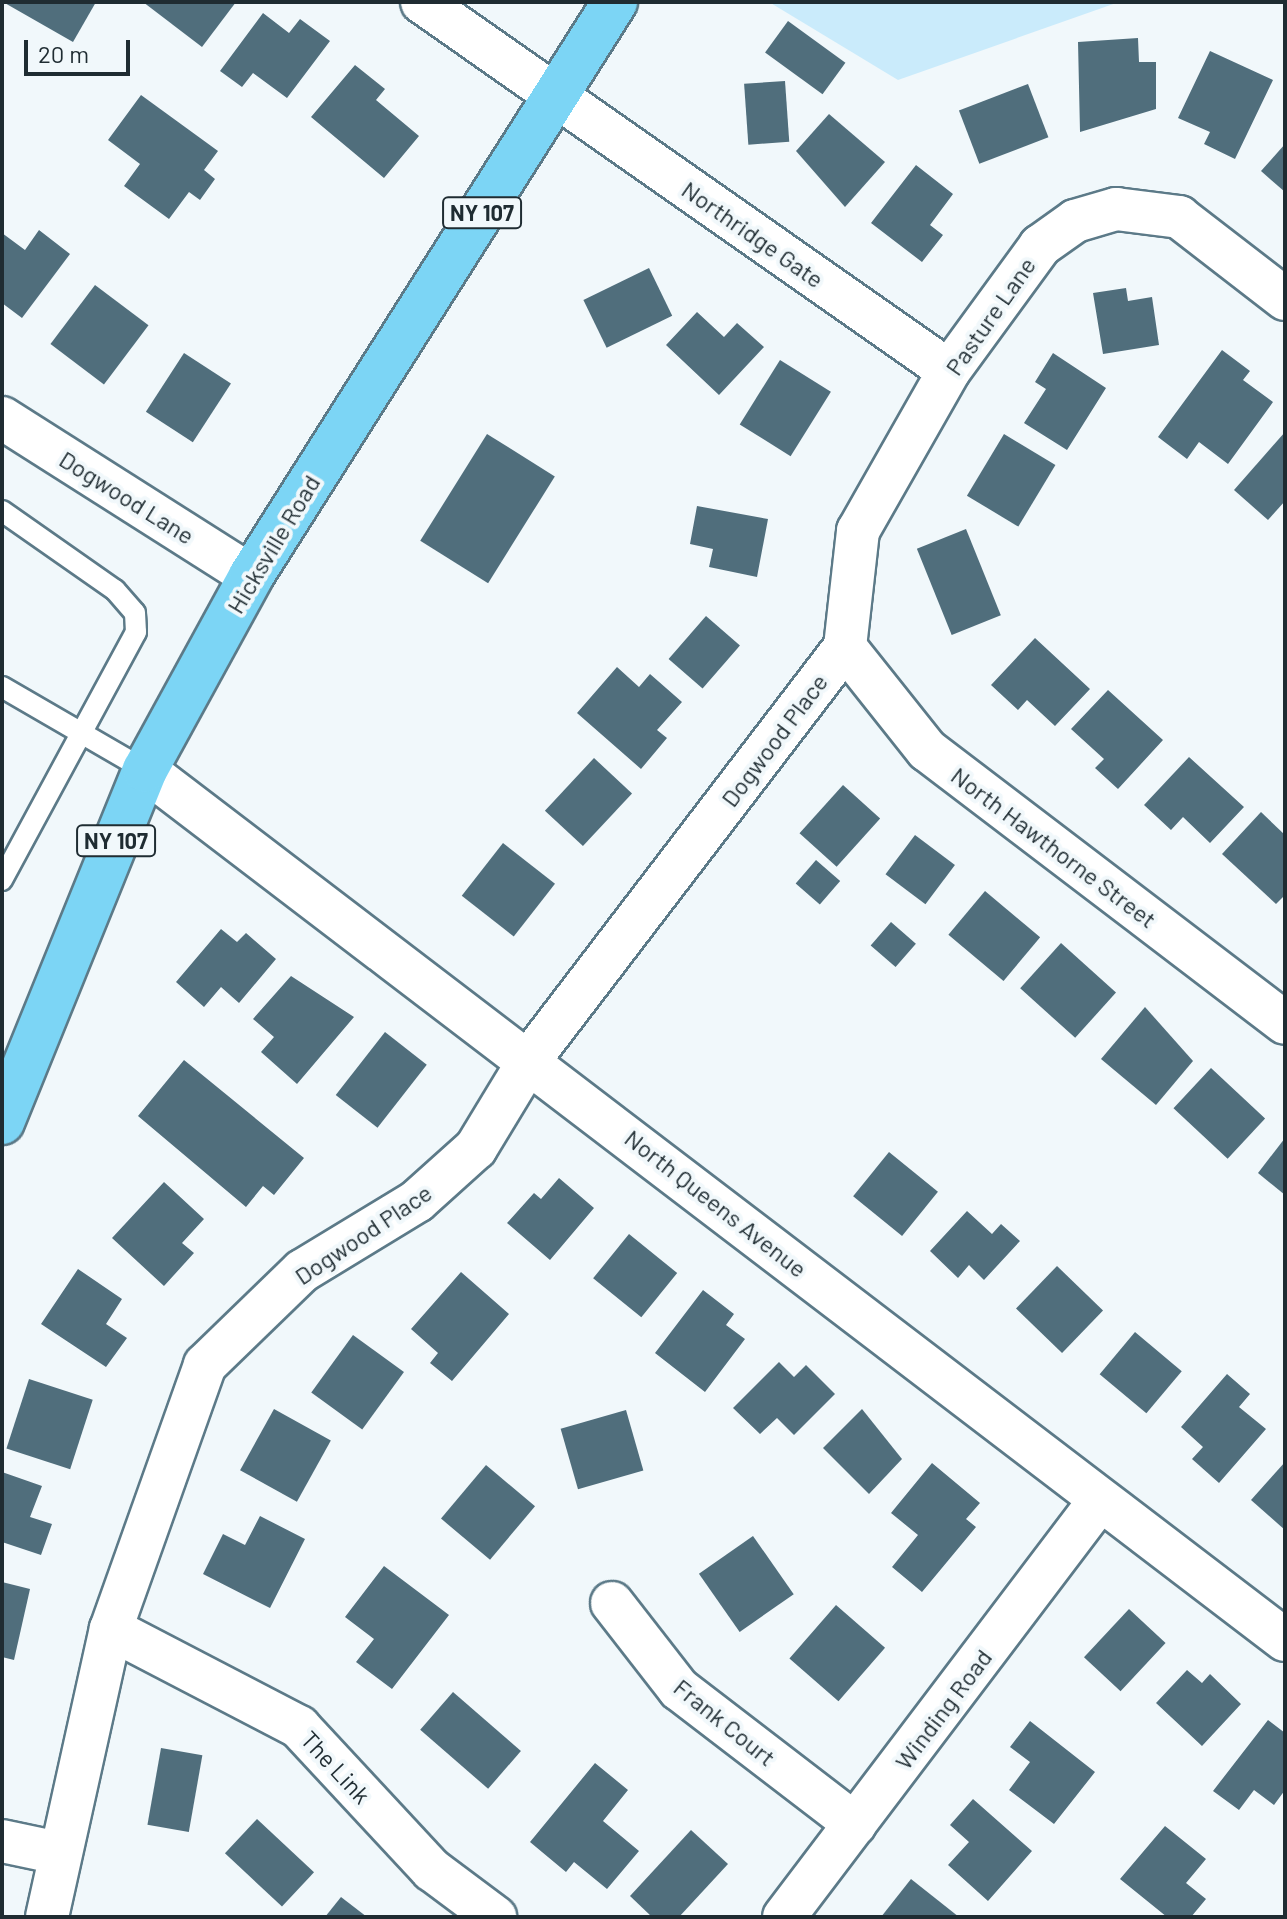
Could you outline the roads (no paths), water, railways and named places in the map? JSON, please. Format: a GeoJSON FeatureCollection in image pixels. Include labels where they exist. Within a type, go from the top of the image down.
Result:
{"type":"FeatureCollection","features":[{"type":"Feature","properties":{"kind":"main road","name":"Hicksville Road"},"geometry":{"type":"LineString","coordinates":[[2,1122],[145,770],[251,576],[615,2]]}},
{"type":"Feature","properties":{"kind":"street","name":"Northridge Gate"},"geometry":{"type":"LineString","coordinates":[[422,2],[949,371]]}},
{"type":"Feature","properties":{"kind":"street","name":"Pasture Lane"},"geometry":{"type":"LineString","coordinates":[[845,647],[858,531],[949,371],[1040,246],[1075,221],[1116,209],[1179,217],[1285,299]]}},
{"type":"Feature","properties":{"kind":"street","name":"Dogwood Lane"},"geometry":{"type":"LineString","coordinates":[[2,418],[251,576]]}},
{"type":"Feature","properties":{"kind":"street","name":"North Hawthorne Street"},"geometry":{"type":"LineString","coordinates":[[845,647],[927,750],[1285,1023]]}},
{"type":"Feature","properties":{"kind":"street","name":"Dogwood Place"},"geometry":{"type":"LineString","coordinates":[[47,1917],[111,1629],[205,1365],[302,1271],[417,1201],[476,1148],[530,1059],[845,647]]}},
{"type":"Feature","properties":{"kind":"street","name":"North Queens Avenue"},"geometry":{"type":"LineString","coordinates":[[145,770],[530,1059],[1285,1640]]}},
{"type":"Feature","properties":{"kind":"street","name":"Winding Road"},"geometry":{"type":"LineString","coordinates":[[784,1917],[1100,1500]]}},
{"type":"Feature","properties":{"kind":"street","name":"Frank Court"},"geometry":{"type":"LineString","coordinates":[[612,1603],[679,1689],[855,1824]]}},
{"type":"Feature","properties":{"kind":"street","name":"The Link"},"geometry":{"type":"LineString","coordinates":[[111,1629],[299,1727],[432,1870],[495,1917]]}},
{"type":"Feature","properties":{"kind":"street"},"geometry":{"type":"LineString","coordinates":[[2,1841],[59,1853]]}},
{"type":"Feature","properties":{"kind":"lane"},"geometry":{"type":"LineString","coordinates":[[2,511],[115,590],[135,613],[126,660],[2,880]]}},
{"type":"Feature","properties":{"kind":"lane"},"geometry":{"type":"LineString","coordinates":[[2,687],[145,770]]}}]}
